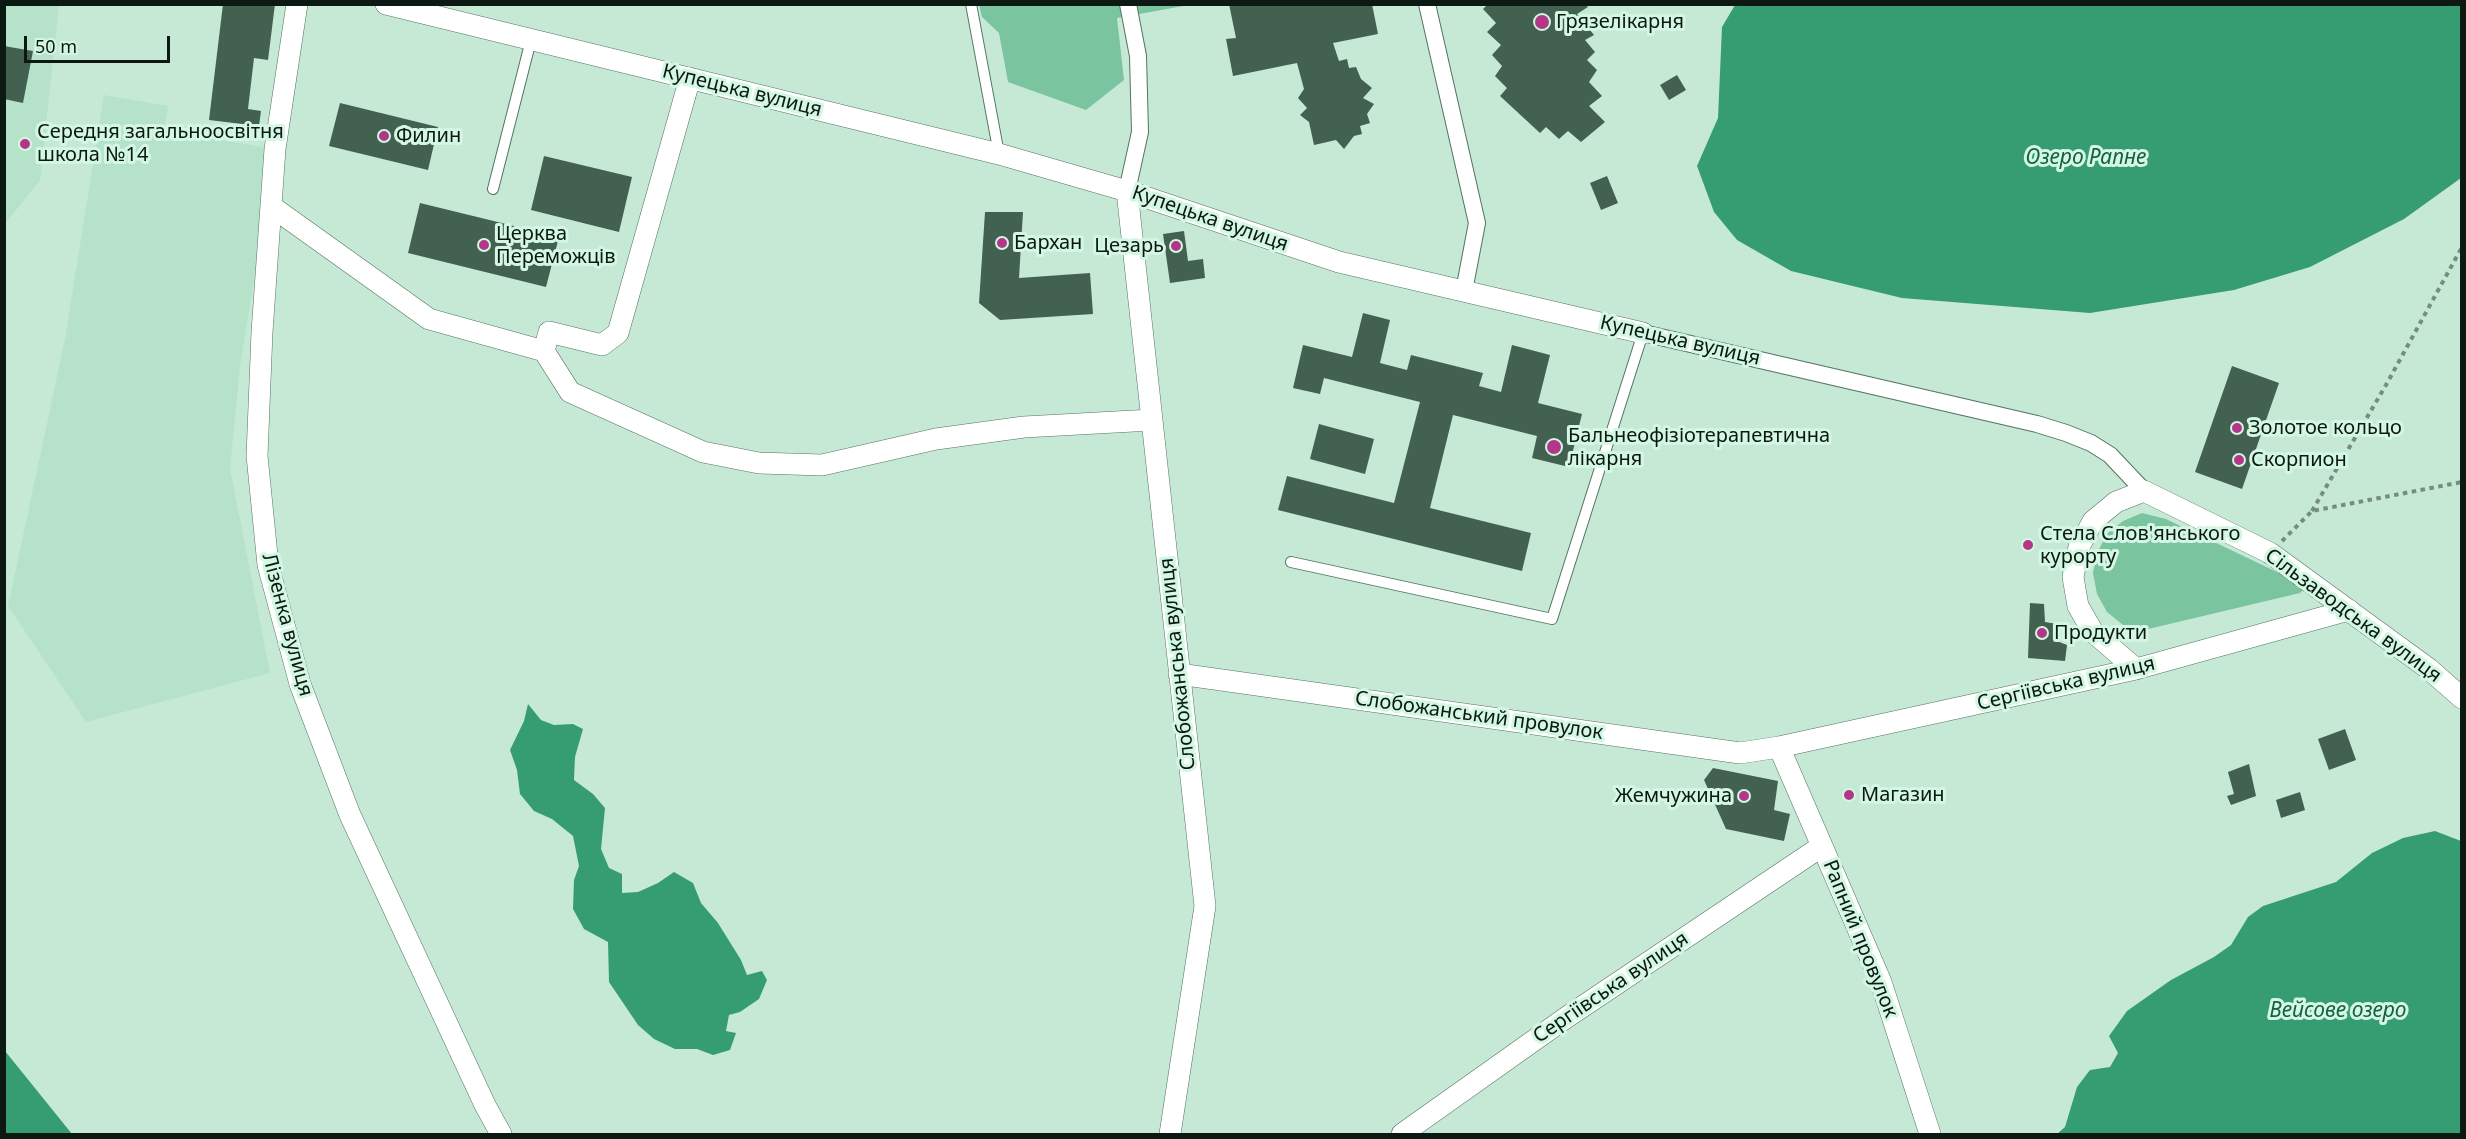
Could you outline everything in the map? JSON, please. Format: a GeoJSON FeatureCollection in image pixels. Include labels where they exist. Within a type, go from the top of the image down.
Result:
{"type":"FeatureCollection","features":[{"type":"Feature","properties":{"kind":"street","name":"Лізенка вулиця"},"geometry":{"type":"LineString","coordinates":[[297,4],[275,149],[257,456],[268,566],[300,684],[350,815],[484,1105],[501,1134]]}},
{"type":"Feature","properties":{"kind":"street","name":"Купецька вулиця"},"geometry":{"type":"LineString","coordinates":[[386,4],[999,154],[1127,191],[1339,262],[2037,424],[2091,443],[2110,455],[2144,491]]}},
{"type":"Feature","properties":{"kind":"street"},"geometry":{"type":"LineString","coordinates":[[1127,191],[1140,132],[1138,57],[1128,4]]}},
{"type":"Feature","properties":{"kind":"street"},"geometry":{"type":"LineString","coordinates":[[1427,4],[1477,223],[1464,291]]}},
{"type":"Feature","properties":{"kind":"street"},"geometry":{"type":"LineString","coordinates":[[544,351],[549,332],[602,345],[618,333],[690,78]]}},
{"type":"Feature","properties":{"kind":"street","name":"Слобожанська вулиця"},"geometry":{"type":"LineString","coordinates":[[1127,191],[1205,906],[1170,1134]]}},
{"type":"Feature","properties":{"kind":"street"},"geometry":{"type":"LineString","coordinates":[[271,206],[429,319],[544,351],[570,392],[703,452],[759,464],[822,465],[947,437],[1024,427],[1152,420]]}},
{"type":"Feature","properties":{"kind":"street"},"geometry":{"type":"LineString","coordinates":[[2136,669],[2093,632],[2078,606],[2073,577],[2079,547],[2093,521],[2116,502],[2144,491]]}},
{"type":"Feature","properties":{"kind":"street","name":"Сільзаводська вулиця"},"geometry":{"type":"LineString","coordinates":[[2144,491],[2270,553],[2429,669],[2462,698]]}},
{"type":"Feature","properties":{"kind":"street","name":"Сергіївська вулиця"},"geometry":{"type":"LineString","coordinates":[[1779,747],[2136,669],[2349,610]]}},
{"type":"Feature","properties":{"kind":"street","name":"Слобожанський провулок"},"geometry":{"type":"LineString","coordinates":[[1179,674],[1740,753],[1779,747]]}},
{"type":"Feature","properties":{"kind":"street","name":"Рапний провулок"},"geometry":{"type":"LineString","coordinates":[[1779,747],[1881,982],[1930,1134]]}},
{"type":"Feature","properties":{"kind":"street","name":"Сергіївська вулиця"},"geometry":{"type":"LineString","coordinates":[[1402,1134],[1567,1017],[1822,846]]}},
{"type":"Feature","properties":{"kind":"lane"},"geometry":{"type":"LineString","coordinates":[[971,4],[999,154]]}},
{"type":"Feature","properties":{"kind":"lane"},"geometry":{"type":"LineString","coordinates":[[493,189],[531,40]]}},
{"type":"Feature","properties":{"kind":"lane"},"geometry":{"type":"LineString","coordinates":[[1291,562],[1552,619],[1643,333]]}},
{"type":"Feature","properties":{"kind":"path"},"geometry":{"type":"LineString","coordinates":[[2270,553],[2312,511],[2386,386],[2462,247]]}},
{"type":"Feature","properties":{"kind":"path"},"geometry":{"type":"LineString","coordinates":[[2312,511],[2462,483]]}},
{"type":"Feature","properties":{"kind":"shaded area","name":"Середня загальноосвітня школа №14"},"geometry":{"type":"Polygon","coordinates":[[[5,5],[59,5],[40,180],[5,224],[5,5]]]}},
{"type":"Feature","properties":{"kind":"shaded area"},"geometry":{"type":"Polygon","coordinates":[[[979,5],[1189,5],[1117,18],[1124,80],[1086,110],[1008,82],[999,33],[982,17],[979,5]]]}},
{"type":"Feature","properties":{"kind":"shaded area"},"geometry":{"type":"Polygon","coordinates":[[[104,95],[168,106],[164,131],[275,149],[240,367],[230,468],[270,673],[86,722],[8,606],[65,339],[104,95]]]}},
{"type":"Feature","properties":{"kind":"shaded area"},"geometry":{"type":"Polygon","coordinates":[[[2142,513],[2166,519],[2300,583],[2302,591],[2144,630],[2123,625],[2107,612],[2097,594],[2093,573],[2097,553],[2107,534],[2123,521],[2142,513]]]}},
{"type":"Feature","properties":{"kind":"water","name":"Озеро Рапне"},"geometry":{"type":"Polygon","coordinates":[[[1735,5],[2461,5],[2461,178],[2404,219],[2310,267],[2234,290],[2090,313],[1902,298],[1791,271],[1737,240],[1714,212],[1697,166],[1718,118],[1722,27],[1735,5]]]}},
{"type":"Feature","properties":{"kind":"water"},"geometry":{"type":"Polygon","coordinates":[[[528,704],[541,720],[554,725],[573,724],[583,729],[575,757],[574,780],[593,794],[605,808],[601,849],[609,868],[622,874],[622,893],[638,892],[658,883],[674,872],[693,883],[701,903],[718,923],[741,960],[747,975],[762,971],[767,980],[759,999],[740,1012],[729,1015],[726,1031],[736,1033],[730,1050],[713,1055],[697,1049],[675,1049],[654,1039],[638,1025],[609,982],[608,942],[584,929],[573,909],[574,880],[579,866],[573,836],[552,819],[534,811],[520,794],[517,770],[510,750],[524,721],[528,704]]]}},
{"type":"Feature","properties":{"kind":"water","name":"Вейсове озеро"},"geometry":{"type":"Polygon","coordinates":[[[2435,831],[2461,841],[2461,1134],[2057,1134],[2065,1127],[2077,1087],[2090,1070],[2110,1067],[2118,1053],[2109,1036],[2127,1011],[2171,980],[2231,945],[2248,917],[2263,906],[2336,882],[2372,853],[2403,838],[2435,831]]]}},
{"type":"Feature","properties":{"kind":"water"},"geometry":{"type":"Polygon","coordinates":[[[5,1051],[72,1134],[5,1134],[5,1051]]]}},
{"type":"Feature","properties":{"kind":"building"},"geometry":{"type":"Polygon","coordinates":[[[223,4],[275,4],[268,60],[254,58],[248,109],[261,111],[259,126],[209,120],[223,4]]]}},
{"type":"Feature","properties":{"kind":"building"},"geometry":{"type":"Polygon","coordinates":[[[1229,4],[1372,4],[1378,34],[1333,43],[1339,61],[1347,59],[1349,68],[1356,67],[1361,79],[1372,88],[1363,98],[1374,104],[1367,114],[1370,123],[1360,126],[1362,134],[1354,136],[1344,149],[1336,140],[1314,145],[1309,122],[1300,115],[1307,108],[1298,98],[1304,89],[1297,63],[1233,76],[1226,39],[1236,38],[1229,4]]]}},
{"type":"Feature","properties":{"kind":"building"},"geometry":{"type":"Polygon","coordinates":[[[1488,4],[1585,4],[1588,7],[1577,14],[1594,35],[1585,40],[1595,52],[1587,60],[1597,70],[1589,82],[1602,96],[1589,106],[1605,122],[1581,142],[1568,131],[1559,139],[1546,127],[1540,133],[1500,96],[1507,88],[1495,76],[1502,66],[1492,55],[1501,45],[1487,32],[1496,23],[1483,9],[1488,4]]]}},
{"type":"Feature","properties":{"kind":"building"},"geometry":{"type":"Polygon","coordinates":[[[4,46],[33,51],[23,103],[4,99],[4,46]]]}},
{"type":"Feature","properties":{"kind":"building"},"geometry":{"type":"Polygon","coordinates":[[[1677,75],[1686,90],[1669,100],[1660,85],[1677,75]]]}},
{"type":"Feature","properties":{"kind":"building","name":"Филин"},"geometry":{"type":"Polygon","coordinates":[[[340,103],[438,127],[428,170],[329,146],[340,103]]]}},
{"type":"Feature","properties":{"kind":"building"},"geometry":{"type":"Polygon","coordinates":[[[544,156],[632,177],[619,232],[531,210],[544,156]]]}},
{"type":"Feature","properties":{"kind":"building"},"geometry":{"type":"Polygon","coordinates":[[[1607,176],[1618,203],[1601,210],[1590,183],[1607,176]]]}},
{"type":"Feature","properties":{"kind":"building","name":"Церква Переможців"},"geometry":{"type":"Polygon","coordinates":[[[420,203],[559,237],[546,287],[408,253],[420,203]]]}},
{"type":"Feature","properties":{"kind":"building","name":"Бархан"},"geometry":{"type":"Polygon","coordinates":[[[985,212],[1023,212],[1019,278],[1090,273],[1093,314],[1000,320],[979,303],[985,212]]]}},
{"type":"Feature","properties":{"kind":"building","name":"Цезарь"},"geometry":{"type":"Polygon","coordinates":[[[1184,231],[1188,261],[1203,259],[1205,278],[1170,283],[1163,234],[1184,231]]]}},
{"type":"Feature","properties":{"kind":"building","name":"Бальнеофізіотерапевтична лікарня"},"geometry":{"type":"Polygon","coordinates":[[[1363,313],[1390,320],[1380,363],[1407,370],[1411,355],[1483,373],[1479,386],[1501,392],[1512,345],[1550,355],[1538,403],[1582,414],[1569,467],[1532,458],[1537,436],[1453,415],[1430,508],[1531,533],[1522,571],[1278,510],[1287,476],[1394,503],[1420,402],[1324,378],[1320,394],[1293,388],[1303,345],[1352,357],[1363,313]]]}},
{"type":"Feature","properties":{"kind":"building","name":"Золотое кольцо"},"geometry":{"type":"Polygon","coordinates":[[[2232,366],[2279,383],[2242,489],[2195,472],[2232,366]]]}},
{"type":"Feature","properties":{"kind":"building"},"geometry":{"type":"Polygon","coordinates":[[[1319,424],[1374,439],[1365,474],[1310,459],[1319,424]]]}},
{"type":"Feature","properties":{"kind":"building","name":"Продукти"},"geometry":{"type":"Polygon","coordinates":[[[2030,603],[2044,604],[2045,622],[2057,624],[2054,640],[2067,645],[2065,661],[2028,658],[2030,603]]]}},
{"type":"Feature","properties":{"kind":"building"},"geometry":{"type":"Polygon","coordinates":[[[2345,729],[2356,760],[2329,770],[2318,739],[2345,729]]]}},
{"type":"Feature","properties":{"kind":"building"},"geometry":{"type":"Polygon","coordinates":[[[2249,764],[2256,796],[2231,805],[2227,796],[2234,794],[2228,772],[2249,764]]]}},
{"type":"Feature","properties":{"kind":"building","name":"Жемчужина"},"geometry":{"type":"Polygon","coordinates":[[[1713,768],[1778,781],[1774,810],[1790,814],[1784,841],[1726,829],[1704,780],[1713,768]]]}},
{"type":"Feature","properties":{"kind":"building"},"geometry":{"type":"Polygon","coordinates":[[[2300,792],[2305,810],[2281,818],[2276,800],[2300,792]]]}},
{"type":"Feature","properties":{"kind":"place","name":"Грязелікарня"},"geometry":{"type":"Point","coordinates":[1542,22]}},
{"type":"Feature","properties":{"kind":"place","name":"Филин"},"geometry":{"type":"Point","coordinates":[384,136]}},
{"type":"Feature","properties":{"kind":"place","name":"Середня загальноосвітня школа №14"},"geometry":{"type":"Point","coordinates":[25,144]}},
{"type":"Feature","properties":{"kind":"place","name":"Бархан"},"geometry":{"type":"Point","coordinates":[1002,243]}},
{"type":"Feature","properties":{"kind":"place","name":"Церква Переможців"},"geometry":{"type":"Point","coordinates":[484,245]}},
{"type":"Feature","properties":{"kind":"place","name":"Цезарь"},"geometry":{"type":"Point","coordinates":[1176,246]}},
{"type":"Feature","properties":{"kind":"place","name":"Золотое кольцо"},"geometry":{"type":"Point","coordinates":[2237,428]}},
{"type":"Feature","properties":{"kind":"place","name":"Бальнеофізіотерапевтична лікарня"},"geometry":{"type":"Point","coordinates":[1554,447]}},
{"type":"Feature","properties":{"kind":"place","name":"Скорпион"},"geometry":{"type":"Point","coordinates":[2239,460]}},
{"type":"Feature","properties":{"kind":"place","name":"Стела Слов'янського курорту"},"geometry":{"type":"Point","coordinates":[2028,545]}},
{"type":"Feature","properties":{"kind":"place","name":"Продукти"},"geometry":{"type":"Point","coordinates":[2042,633]}},
{"type":"Feature","properties":{"kind":"place","name":"Магазин"},"geometry":{"type":"Point","coordinates":[1849,795]}},
{"type":"Feature","properties":{"kind":"place","name":"Жемчужина"},"geometry":{"type":"Point","coordinates":[1744,796]}}]}
